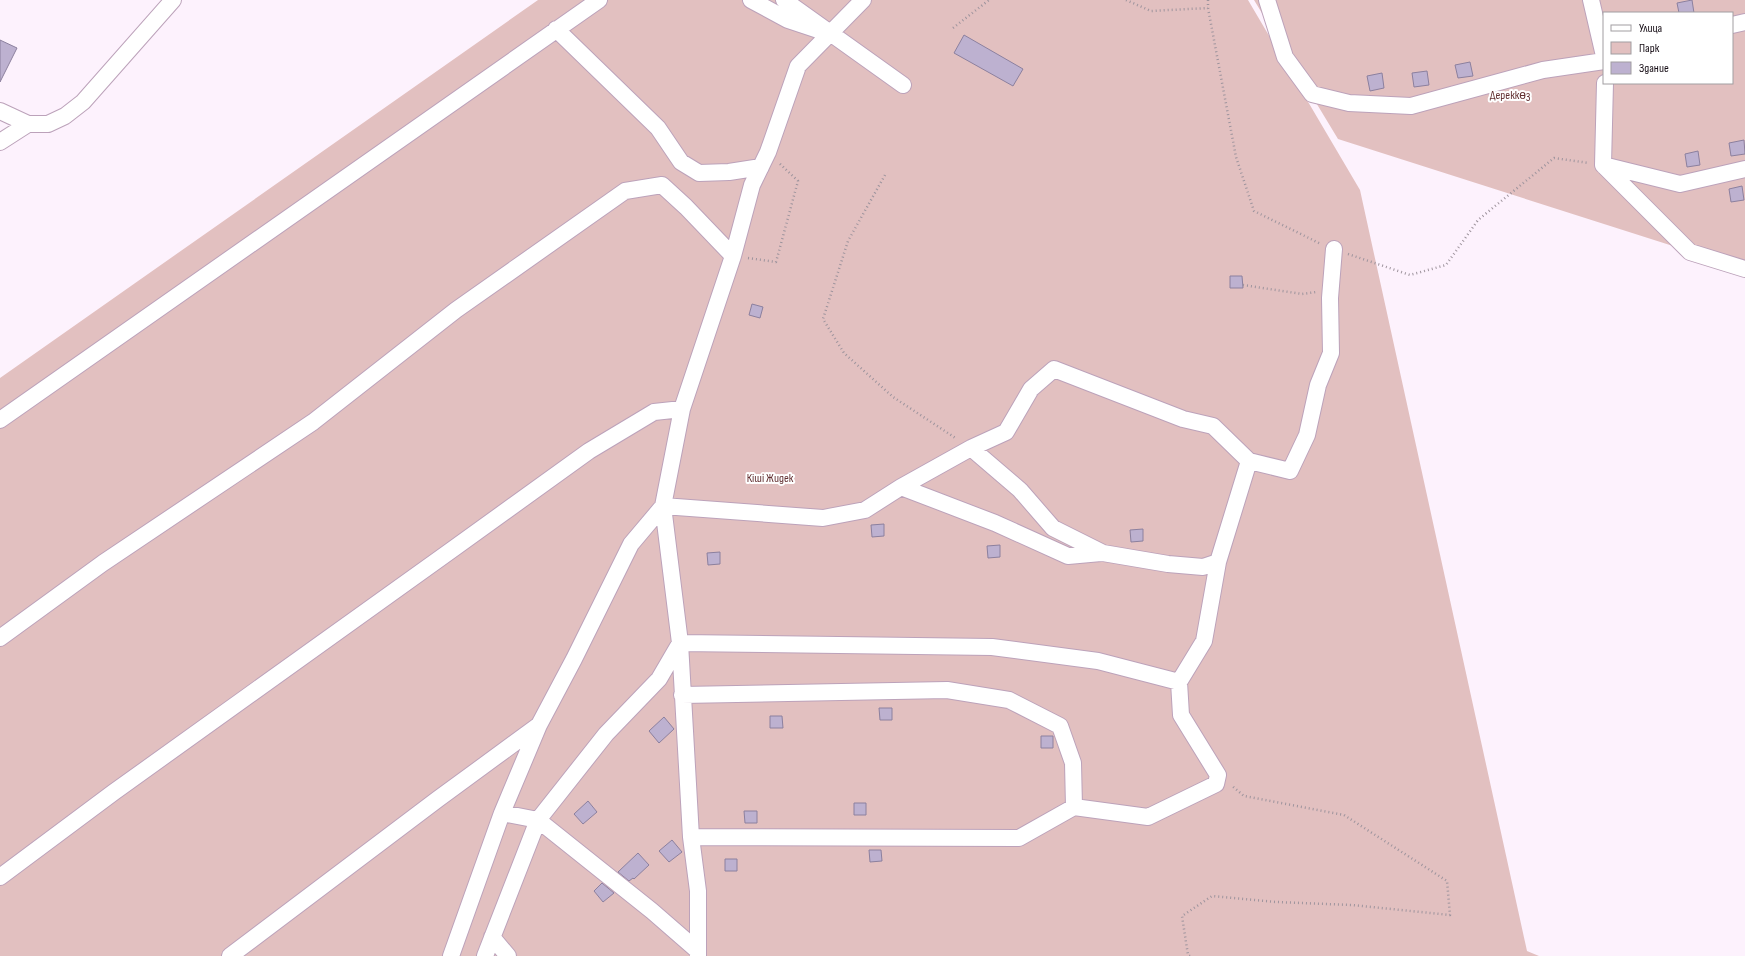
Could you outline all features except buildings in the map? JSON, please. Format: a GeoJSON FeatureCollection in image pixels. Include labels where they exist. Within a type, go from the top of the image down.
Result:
{"type":"FeatureCollection","features":[{"type":"Feature","properties":{"kind":"street"},"geometry":{"type":"LineString","coordinates":[[0,110],[28,124],[48,124],[65,116],[83,102],[172,0]]}},
{"type":"Feature","properties":{"kind":"street"},"geometry":{"type":"LineString","coordinates":[[0,420],[599,0]]}},
{"type":"Feature","properties":{"kind":"street"},"geometry":{"type":"LineString","coordinates":[[750,0],[788,20],[831,34]]}},
{"type":"Feature","properties":{"kind":"street"},"geometry":{"type":"LineString","coordinates":[[784,0],[903,85]]}},
{"type":"Feature","properties":{"kind":"street"},"geometry":{"type":"LineString","coordinates":[[698,954],[698,891],[691,837],[680,643],[663,506],[682,409],[733,256],[752,185],[768,152],[798,66],[863,0]]}},
{"type":"Feature","properties":{"kind":"street"},"geometry":{"type":"LineString","coordinates":[[1267,0],[1285,57],[1312,94],[1349,103],[1411,106],[1543,70],[1603,61]]}},
{"type":"Feature","properties":{"kind":"street"},"geometry":{"type":"LineString","coordinates":[[1591,0],[1603,52]]}},
{"type":"Feature","properties":{"kind":"street"},"geometry":{"type":"LineString","coordinates":[[1733,25],[1745,22]]}},
{"type":"Feature","properties":{"kind":"street"},"geometry":{"type":"LineString","coordinates":[[556,29],[658,128],[681,162],[699,173],[729,172],[761,167]]}},
{"type":"Feature","properties":{"kind":"street"},"geometry":{"type":"LineString","coordinates":[[1605,84],[1603,165],[1690,252],[1745,269]]}},
{"type":"Feature","properties":{"kind":"street"},"geometry":{"type":"LineString","coordinates":[[0,142],[28,124]]}},
{"type":"Feature","properties":{"kind":"street"},"geometry":{"type":"LineString","coordinates":[[1603,165],[1680,184],[1745,169]]}},
{"type":"Feature","properties":{"kind":"street"},"geometry":{"type":"LineString","coordinates":[[0,638],[103,563],[313,422],[456,310],[625,191],[662,186],[686,207],[733,256]]}},
{"type":"Feature","properties":{"kind":"street"},"geometry":{"type":"LineString","coordinates":[[663,506],[823,518],[865,510],[901,487],[971,448],[1006,432],[1031,389],[1054,369],[1183,419],[1214,426],[1249,462],[1290,471],[1307,435],[1318,385],[1331,353],[1331,290],[1334,249]]}},
{"type":"Feature","properties":{"kind":"street"},"geometry":{"type":"LineString","coordinates":[[0,877],[114,792],[589,451],[654,412],[682,409]]}},
{"type":"Feature","properties":{"kind":"street"},"geometry":{"type":"LineString","coordinates":[[971,448],[1020,490],[1053,528],[1103,553]]}},
{"type":"Feature","properties":{"kind":"street"},"geometry":{"type":"LineString","coordinates":[[691,837],[1019,838],[1074,807],[1148,818],[1216,784],[1218,775],[1181,715],[1179,682],[1204,641],[1218,562],[1249,462]]}},
{"type":"Feature","properties":{"kind":"street"},"geometry":{"type":"LineString","coordinates":[[901,487],[995,523],[1068,556],[1103,553],[1168,564],[1203,567],[1218,562]]}},
{"type":"Feature","properties":{"kind":"street"},"geometry":{"type":"LineString","coordinates":[[451,956],[502,813],[539,725],[631,544],[663,506]]}},
{"type":"Feature","properties":{"kind":"street"},"geometry":{"type":"LineString","coordinates":[[680,643],[992,646],[1098,661],[1179,682]]}},
{"type":"Feature","properties":{"kind":"street"},"geometry":{"type":"LineString","coordinates":[[485,956],[538,820],[606,734],[659,678],[680,643]]}},
{"type":"Feature","properties":{"kind":"street"},"geometry":{"type":"LineString","coordinates":[[682,695],[947,690],[1009,700],[1060,726],[1073,764],[1074,807]]}},
{"type":"Feature","properties":{"kind":"street"},"geometry":{"type":"LineString","coordinates":[[230,956],[438,799],[539,725]]}},
{"type":"Feature","properties":{"kind":"street"},"geometry":{"type":"LineString","coordinates":[[502,813],[538,820],[652,910],[698,954]]}},
{"type":"Feature","properties":{"kind":"street"},"geometry":{"type":"LineString","coordinates":[[492,937],[508,956]]}},
{"type":"Feature","properties":{"kind":"path"},"geometry":{"type":"LineString","coordinates":[[953,28],[989,0]]}},
{"type":"Feature","properties":{"kind":"path"},"geometry":{"type":"LineString","coordinates":[[1126,0],[1150,11],[1208,8]]}},
{"type":"Feature","properties":{"kind":"path"},"geometry":{"type":"LineString","coordinates":[[1208,0],[1208,8],[1236,157],[1254,211],[1323,245],[1410,275],[1446,265],[1478,220],[1554,158],[1603,165]]}},
{"type":"Feature","properties":{"kind":"path"},"geometry":{"type":"LineString","coordinates":[[733,256],[776,262],[798,181],[768,152]]}},
{"type":"Feature","properties":{"kind":"path"},"geometry":{"type":"LineString","coordinates":[[885,175],[848,241],[824,319],[844,353],[888,392],[971,448]]}},
{"type":"Feature","properties":{"kind":"path"},"geometry":{"type":"LineString","coordinates":[[1243,285],[1302,294],[1331,290]]}},
{"type":"Feature","properties":{"kind":"path"},"geometry":{"type":"LineString","coordinates":[[1190,956],[1188,955],[1182,916],[1212,896],[1276,902],[1352,905],[1450,915],[1447,881],[1344,815],[1244,796],[1218,775]]}},
{"type":"Feature","properties":{"kind":"green space","name":"Кіші Жидек"},"geometry":{"type":"Polygon","coordinates":[[[538,0],[1248,0],[1360,190],[1527,951],[1539,956],[0,956],[0,378],[538,0]]]}},
{"type":"Feature","properties":{"kind":"green space","name":"Дереккөз"},"geometry":{"type":"Polygon","coordinates":[[[1254,0],[1745,0],[1745,269],[1338,139],[1254,0]]]}}]}
